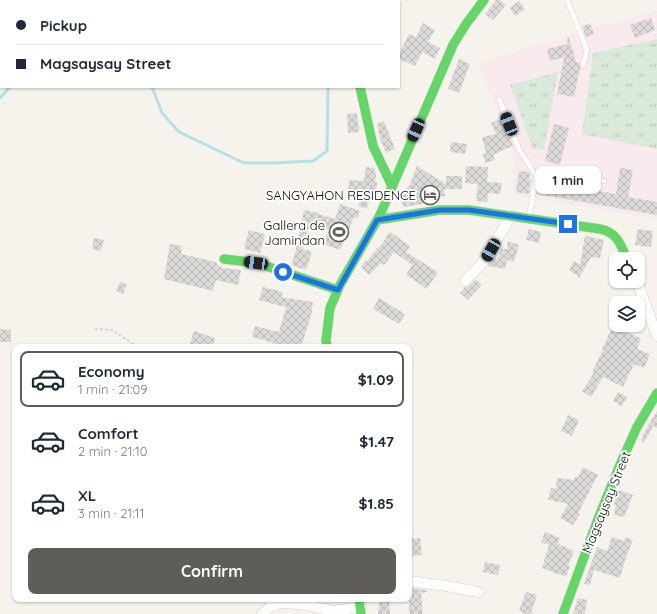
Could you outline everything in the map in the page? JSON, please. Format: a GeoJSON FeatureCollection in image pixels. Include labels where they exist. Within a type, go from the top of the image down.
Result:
{"type":"FeatureCollection","features":[{"type":"Feature","properties":{"kind":"street"},"geometry":{"type":"LineString","coordinates":[[327,344],[330,308],[338,290],[380,215],[453,45],[466,24],[484,0]]}},
{"type":"Feature","properties":{"kind":"street"},"geometry":{"type":"LineString","coordinates":[[360,88],[373,146],[392,186]]}},
{"type":"Feature","properties":{"kind":"street"},"geometry":{"type":"LineString","coordinates":[[377,220],[440,210],[469,210],[607,231],[613,235],[625,252]]}},
{"type":"Feature","properties":{"kind":"street"},"geometry":{"type":"LineString","coordinates":[[465,281],[484,262],[511,216]]}},
{"type":"Feature","properties":{"kind":"street"},"geometry":{"type":"LineString","coordinates":[[224,258],[256,263],[338,290]]}},
{"type":"Feature","properties":{"kind":"street"},"geometry":{"type":"LineString","coordinates":[[640,288],[657,336]]}},
{"type":"Feature","properties":{"kind":"street","name":"Magsaysay Street"},"geometry":{"type":"LineString","coordinates":[[563,614],[619,466],[637,427],[657,393]]}},
{"type":"Feature","properties":{"kind":"street"},"geometry":{"type":"LineString","coordinates":[[412,581],[478,592]]}},
{"type":"Feature","properties":{"kind":"street"},"geometry":{"type":"LineString","coordinates":[[262,614],[270,607],[280,603],[290,602]]}},
{"type":"Feature","properties":{"kind":"street"},"geometry":{"type":"LineString","coordinates":[[302,602],[334,611],[360,607]]}},
{"type":"Feature","properties":{"kind":"lane"},"geometry":{"type":"LineString","coordinates":[[567,0],[587,50],[583,66]]}},
{"type":"Feature","properties":{"kind":"lane"},"geometry":{"type":"LineString","coordinates":[[499,99],[519,149],[536,176],[528,218]]}},
{"type":"Feature","properties":{"kind":"lane"},"geometry":{"type":"LineString","coordinates":[[536,176],[604,181]]}},
{"type":"Feature","properties":{"kind":"path"},"geometry":{"type":"LineString","coordinates":[[95,329],[112,330],[133,344]]}},
{"type":"Feature","properties":{"kind":"shaded area"},"geometry":{"type":"Polygon","coordinates":[[[657,11],[657,219],[513,195],[514,155],[478,63],[589,29],[657,11]]]}},
{"type":"Feature","properties":{"kind":"green space"},"geometry":{"type":"Polygon","coordinates":[[[657,39],[657,149],[582,134],[593,53],[657,39]]]}},
{"type":"Feature","properties":{"kind":"green space"},"geometry":{"type":"Polygon","coordinates":[[[558,72],[544,150],[533,149],[510,85],[558,72]]]}},
{"type":"Feature","properties":{"kind":"building"},"geometry":{"type":"Polygon","coordinates":[[[496,0],[500,0],[506,5],[493,20],[485,14],[496,0]]]}},
{"type":"Feature","properties":{"kind":"building"},"geometry":{"type":"Polygon","coordinates":[[[519,1],[525,9],[515,16],[510,8],[519,1]]]}},
{"type":"Feature","properties":{"kind":"building"},"geometry":{"type":"Polygon","coordinates":[[[651,18],[655,30],[635,38],[630,25],[651,18]]]}},
{"type":"Feature","properties":{"kind":"building"},"geometry":{"type":"Polygon","coordinates":[[[423,23],[435,30],[428,42],[440,48],[435,59],[422,52],[415,66],[400,59],[400,52],[409,34],[416,37],[423,23]]]}},
{"type":"Feature","properties":{"kind":"building"},"geometry":{"type":"Polygon","coordinates":[[[590,23],[594,34],[586,37],[582,26],[590,23]]]}},
{"type":"Feature","properties":{"kind":"building"},"geometry":{"type":"Polygon","coordinates":[[[568,35],[576,62],[580,63],[574,97],[557,94],[564,57],[550,61],[547,49],[567,44],[568,35]]]}},
{"type":"Feature","properties":{"kind":"building"},"geometry":{"type":"Polygon","coordinates":[[[459,59],[470,64],[459,93],[448,89],[459,59]]]}},
{"type":"Feature","properties":{"kind":"building"},"geometry":{"type":"Polygon","coordinates":[[[357,113],[359,132],[348,133],[347,114],[357,113]]]}},
{"type":"Feature","properties":{"kind":"building"},"geometry":{"type":"Polygon","coordinates":[[[502,118],[513,146],[493,155],[495,160],[485,163],[483,154],[486,153],[482,137],[496,134],[491,123],[502,118]]]}},
{"type":"Feature","properties":{"kind":"building"},"geometry":{"type":"Polygon","coordinates":[[[384,121],[395,149],[386,153],[381,141],[377,124],[384,121]]]}},
{"type":"Feature","properties":{"kind":"building"},"geometry":{"type":"Polygon","coordinates":[[[554,124],[569,128],[560,165],[545,161],[554,124]]]}},
{"type":"Feature","properties":{"kind":"building"},"geometry":{"type":"Polygon","coordinates":[[[451,142],[467,144],[465,154],[450,152],[451,142]]]}},
{"type":"Feature","properties":{"kind":"building"},"geometry":{"type":"Polygon","coordinates":[[[417,166],[446,184],[446,176],[462,176],[462,189],[444,189],[445,196],[438,197],[433,202],[404,207],[399,194],[411,184],[417,166]]]}},
{"type":"Feature","properties":{"kind":"building"},"geometry":{"type":"Polygon","coordinates":[[[466,166],[488,167],[487,182],[502,183],[500,194],[488,193],[487,202],[476,201],[478,184],[465,183],[466,166]]]}},
{"type":"Feature","properties":{"kind":"building"},"geometry":{"type":"Polygon","coordinates":[[[366,167],[374,168],[376,174],[375,182],[377,182],[376,194],[373,194],[366,209],[358,206],[363,193],[348,192],[349,180],[364,181],[366,167]]]}},
{"type":"Feature","properties":{"kind":"building"},"geometry":{"type":"Polygon","coordinates":[[[620,168],[633,170],[628,197],[657,202],[657,215],[537,194],[539,181],[616,194],[620,168]]]}},
{"type":"Feature","properties":{"kind":"building"},"geometry":{"type":"Polygon","coordinates":[[[519,171],[529,172],[530,174],[529,179],[531,180],[529,193],[527,194],[516,192],[519,171]]]}},
{"type":"Feature","properties":{"kind":"building"},"geometry":{"type":"Polygon","coordinates":[[[340,204],[360,211],[358,218],[354,217],[340,250],[323,244],[329,230],[310,224],[302,249],[312,252],[306,270],[291,265],[295,254],[304,210],[335,219],[340,204]]]}},
{"type":"Feature","properties":{"kind":"building"},"geometry":{"type":"Polygon","coordinates":[[[529,229],[541,232],[539,243],[526,240],[529,229]]]}},
{"type":"Feature","properties":{"kind":"building"},"geometry":{"type":"Polygon","coordinates":[[[638,229],[653,231],[651,247],[635,245],[638,229]]]}},
{"type":"Feature","properties":{"kind":"building"},"geometry":{"type":"Polygon","coordinates":[[[249,230],[265,234],[260,253],[244,249],[249,230]]]}},
{"type":"Feature","properties":{"kind":"building"},"geometry":{"type":"Polygon","coordinates":[[[390,232],[410,246],[406,252],[438,272],[427,289],[406,275],[412,265],[394,252],[384,265],[381,263],[369,275],[361,267],[378,247],[379,248],[390,232]]]}},
{"type":"Feature","properties":{"kind":"building"},"geometry":{"type":"Polygon","coordinates":[[[585,236],[604,240],[600,258],[591,257],[579,278],[569,270],[574,261],[580,265],[585,236]]]}},
{"type":"Feature","properties":{"kind":"building"},"geometry":{"type":"Polygon","coordinates":[[[94,238],[104,240],[101,251],[92,249],[94,238]]]}},
{"type":"Feature","properties":{"kind":"building"},"geometry":{"type":"Polygon","coordinates":[[[508,241],[519,245],[514,262],[507,260],[505,269],[488,266],[493,258],[498,259],[501,249],[507,249],[508,241]]]}},
{"type":"Feature","properties":{"kind":"building"},"geometry":{"type":"Polygon","coordinates":[[[170,244],[182,246],[181,254],[216,262],[218,266],[223,268],[241,270],[238,285],[216,280],[213,291],[164,279],[170,244]]]}},
{"type":"Feature","properties":{"kind":"building"},"geometry":{"type":"Polygon","coordinates":[[[476,279],[482,285],[468,300],[460,293],[465,287],[469,286],[476,279]]]}},
{"type":"Feature","properties":{"kind":"building"},"geometry":{"type":"Polygon","coordinates":[[[120,282],[127,285],[123,294],[116,291],[120,282]]]}},
{"type":"Feature","properties":{"kind":"building"},"geometry":{"type":"Polygon","coordinates":[[[263,287],[283,292],[281,297],[313,302],[311,316],[302,344],[274,344],[252,337],[255,326],[279,332],[286,307],[259,300],[263,287]]]}},
{"type":"Feature","properties":{"kind":"building"},"geometry":{"type":"Polygon","coordinates":[[[379,298],[405,314],[399,324],[373,309],[379,298]]]}},
{"type":"Feature","properties":{"kind":"building"},"geometry":{"type":"Polygon","coordinates":[[[0,329],[11,330],[11,342],[0,342],[0,329]]]}},
{"type":"Feature","properties":{"kind":"building"},"geometry":{"type":"Polygon","coordinates":[[[194,331],[215,338],[214,344],[190,344],[194,331]]]}},
{"type":"Feature","properties":{"kind":"building"},"geometry":{"type":"Polygon","coordinates":[[[611,332],[625,332],[641,338],[637,349],[650,354],[644,368],[634,364],[623,387],[603,377],[591,397],[582,391],[594,373],[592,372],[611,332]]]}},
{"type":"Feature","properties":{"kind":"building"},"geometry":{"type":"Polygon","coordinates":[[[618,392],[627,397],[622,406],[613,401],[618,392]]]}},
{"type":"Feature","properties":{"kind":"building"},"geometry":{"type":"Polygon","coordinates":[[[657,411],[657,428],[653,426],[644,443],[641,441],[645,431],[657,411]]]}},
{"type":"Feature","properties":{"kind":"building"},"geometry":{"type":"Polygon","coordinates":[[[568,415],[579,420],[572,436],[561,431],[568,415]]]}},
{"type":"Feature","properties":{"kind":"building"},"geometry":{"type":"Polygon","coordinates":[[[583,467],[598,475],[578,513],[580,514],[573,525],[560,518],[568,504],[548,500],[551,488],[556,489],[557,478],[574,480],[575,476],[578,477],[583,467]]]}},
{"type":"Feature","properties":{"kind":"building"},"geometry":{"type":"Polygon","coordinates":[[[619,490],[633,495],[624,517],[614,515],[616,505],[614,504],[619,490]]]}},
{"type":"Feature","properties":{"kind":"building"},"geometry":{"type":"Polygon","coordinates":[[[545,532],[560,538],[558,544],[574,551],[568,565],[570,566],[566,577],[542,568],[549,545],[541,542],[545,532]]]}},
{"type":"Feature","properties":{"kind":"building"},"geometry":{"type":"Polygon","coordinates":[[[612,537],[624,541],[626,537],[633,540],[620,578],[594,570],[590,585],[584,584],[597,547],[607,551],[612,537]]]}},
{"type":"Feature","properties":{"kind":"building"},"geometry":{"type":"Polygon","coordinates":[[[420,538],[422,555],[412,556],[412,539],[420,538]]]}},
{"type":"Feature","properties":{"kind":"building"},"geometry":{"type":"Polygon","coordinates":[[[485,562],[500,565],[498,575],[483,572],[485,562]]]}},
{"type":"Feature","properties":{"kind":"building"},"geometry":{"type":"Polygon","coordinates":[[[412,588],[427,590],[427,592],[421,593],[423,614],[409,614],[409,602],[412,602],[412,588]]]}},
{"type":"Feature","properties":{"kind":"building"},"geometry":{"type":"Polygon","coordinates":[[[526,592],[537,595],[531,614],[526,614],[519,611],[526,592]]]}},
{"type":"Feature","properties":{"kind":"building"},"geometry":{"type":"Polygon","coordinates":[[[578,598],[587,600],[585,614],[573,614],[578,598]]]}},
{"type":"Feature","properties":{"kind":"building"},"geometry":{"type":"Polygon","coordinates":[[[380,602],[389,602],[390,614],[378,614],[380,602]]]}},
{"type":"Feature","properties":{"kind":"waterway"},"geometry":{"type":"LineString","coordinates":[[0,98],[9,88]]}},
{"type":"Feature","properties":{"kind":"waterway"},"geometry":{"type":"LineString","coordinates":[[152,88],[162,113],[179,132],[244,163],[313,161],[327,151],[328,88]]}},
{"type":"Feature","properties":{"kind":"traffic: fast"},"geometry":{"type":"LineString","coordinates":[[327,344],[330,308],[340,285],[380,215],[453,45],[466,24],[484,0]]}},
{"type":"Feature","properties":{"kind":"traffic: fast"},"geometry":{"type":"LineString","coordinates":[[360,88],[373,146],[392,186]]}},
{"type":"Feature","properties":{"kind":"traffic: fast"},"geometry":{"type":"LineString","coordinates":[[377,220],[440,210],[469,210],[600,229],[611,233],[618,240],[624,252]]}},
{"type":"Feature","properties":{"kind":"traffic: fast"},"geometry":{"type":"LineString","coordinates":[[224,259],[257,263],[338,290]]}},
{"type":"Feature","properties":{"kind":"traffic: fast"},"geometry":{"type":"LineString","coordinates":[[563,614],[619,467],[637,427],[657,393]]}},
{"type":"Feature","properties":{"kind":"traffic: fast"},"geometry":{"type":"LineString","coordinates":[[359,602],[361,614]]}},
{"type":"Feature","properties":{"kind":"place","name":"SANGYAHON RESIDENCE"},"geometry":{"type":"Point","coordinates":[430,195]}},
{"type":"Feature","properties":{"kind":"place","name":"Gallera de Jamindan"},"geometry":{"type":"Point","coordinates":[339,232]}},
{"type":"Feature","properties":{"kind":"route"},"geometry":{"type":"LineString","coordinates":[[283,272],[338,290],[377,220],[440,210],[469,210],[568,224]]}}]}
